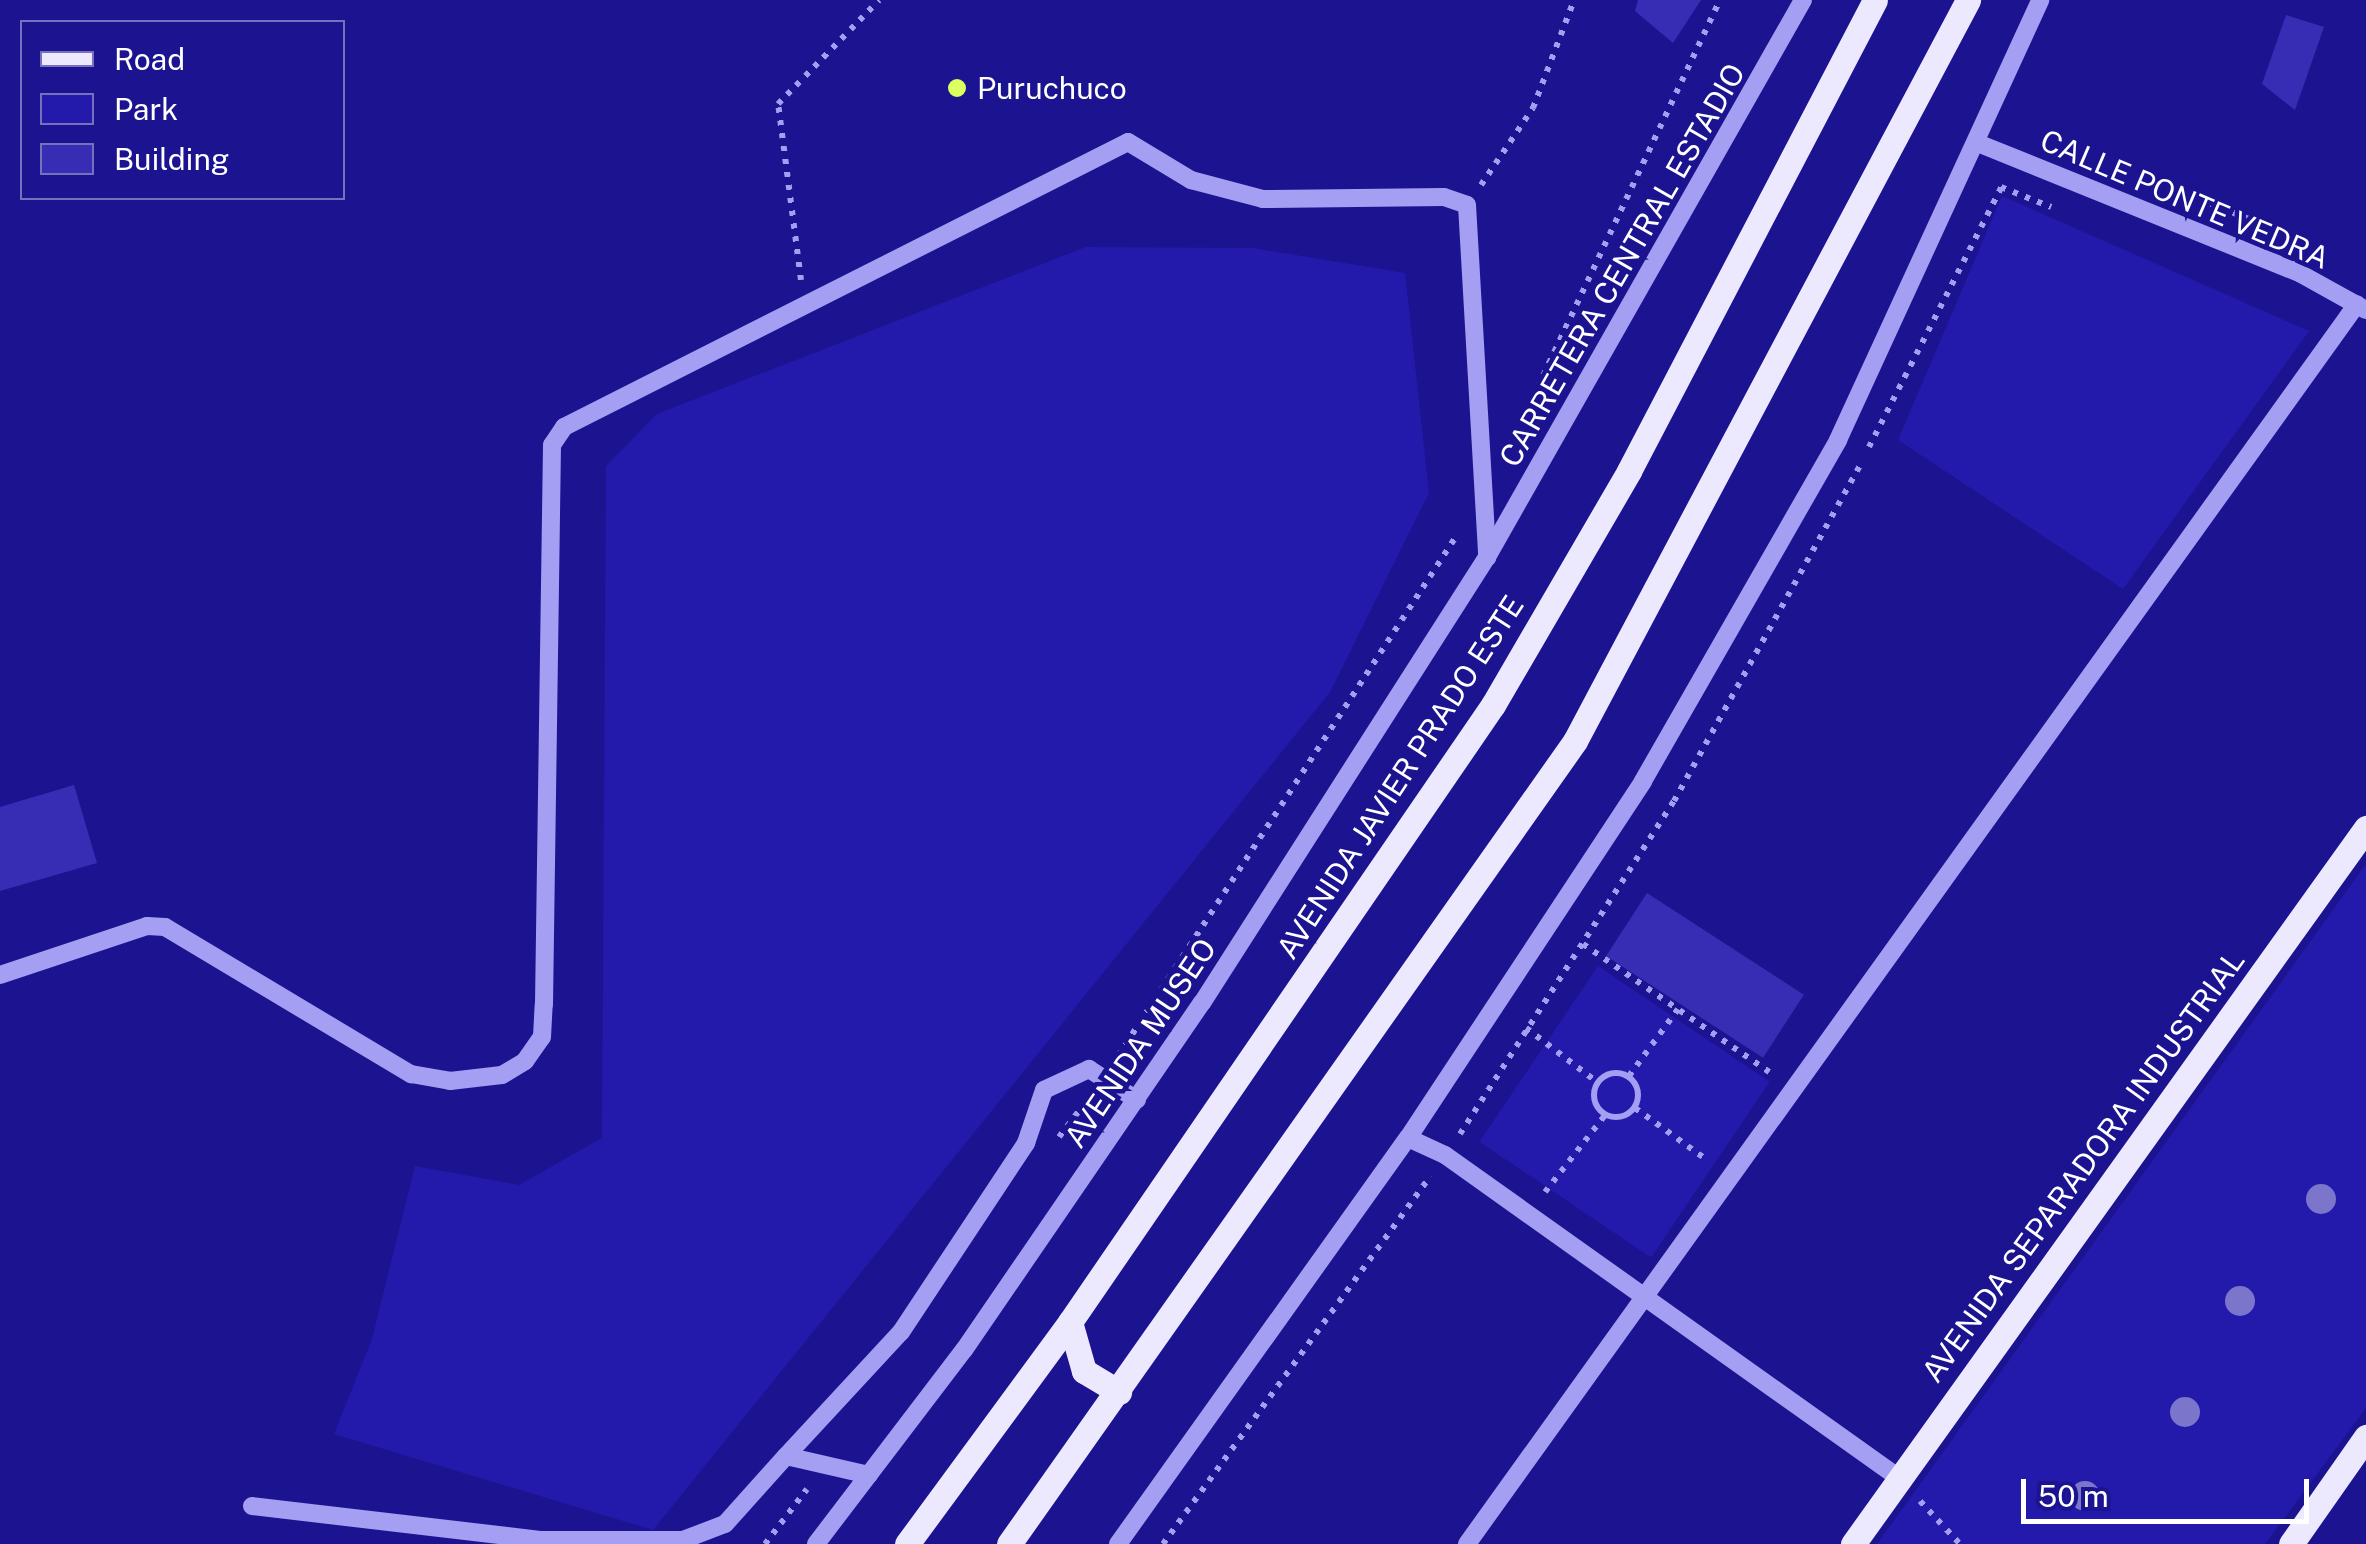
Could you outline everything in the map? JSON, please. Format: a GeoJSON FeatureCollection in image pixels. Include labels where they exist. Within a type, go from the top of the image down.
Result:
{"type":"FeatureCollection","features":[{"type":"Feature","properties":{"kind":"main road","name":"AVENIDA JAVIER PRADO ESTE"},"geometry":{"type":"LineString","coordinates":[[907,1544],[1070,1322],[1492,705],[1629,470],[1875,0]]}},
{"type":"Feature","properties":{"kind":"main road"},"geometry":{"type":"LineString","coordinates":[[1009,1544],[1575,741],[1968,0]]}},
{"type":"Feature","properties":{"kind":"main road","name":"AVENIDA SEPARADORA INDUSTRIAL"},"geometry":{"type":"LineString","coordinates":[[1853,1544],[2366,828]]}},
{"type":"Feature","properties":{"kind":"main road"},"geometry":{"type":"LineString","coordinates":[[1070,1322],[1084,1372],[1119,1392]]}},
{"type":"Feature","properties":{"kind":"main road"},"geometry":{"type":"LineString","coordinates":[[2291,1544],[2366,1438]]}},
{"type":"Feature","properties":{"kind":"street","name":"CARRETERA CENTRAL ESTADIO"},"geometry":{"type":"LineString","coordinates":[[1487,556],[1802,0]]}},
{"type":"Feature","properties":{"kind":"street"},"geometry":{"type":"LineString","coordinates":[[1118,1544],[1408,1138],[1643,781],[1838,440],[1980,144],[2040,0]]}},
{"type":"Feature","properties":{"kind":"street"},"geometry":{"type":"LineString","coordinates":[[0,975],[147,926],[166,927],[411,1074],[468,1079],[502,1075],[525,1061],[542,1037],[544,1004],[552,445],[564,427],[1128,142],[1191,180],[1263,200],[1444,196],[1467,205],[1487,556]]}},
{"type":"Feature","properties":{"kind":"street","name":"CALLE PONTE VEDRA"},"geometry":{"type":"LineString","coordinates":[[1980,144],[2362,307]]}},
{"type":"Feature","properties":{"kind":"street"},"geometry":{"type":"LineString","coordinates":[[1467,1544],[2362,307]]}},
{"type":"Feature","properties":{"kind":"street","name":"AVENIDA MUSEO"},"geometry":{"type":"LineString","coordinates":[[816,1544],[1137,1100],[1487,556]]}},
{"type":"Feature","properties":{"kind":"street"},"geometry":{"type":"LineString","coordinates":[[252,1506],[542,1540],[683,1540],[725,1524],[901,1332],[1026,1143],[1044,1090],[1089,1069],[1137,1100]]}},
{"type":"Feature","properties":{"kind":"street"},"geometry":{"type":"LineString","coordinates":[[1408,1138],[1445,1156],[1644,1303],[1898,1478]]}},
{"type":"Feature","properties":{"kind":"street"},"geometry":{"type":"LineString","coordinates":[[786,1456],[827,1462],[868,1476]]}},
{"type":"Feature","properties":{"kind":"path"},"geometry":{"type":"LineString","coordinates":[[805,306],[778,104],[879,0]]}},
{"type":"Feature","properties":{"kind":"path"},"geometry":{"type":"LineString","coordinates":[[1467,205],[1533,108],[1574,0]]}},
{"type":"Feature","properties":{"kind":"path"},"geometry":{"type":"LineString","coordinates":[[1047,1154],[1103,1078],[1483,494],[1720,0]]}},
{"type":"Feature","properties":{"kind":"path"},"geometry":{"type":"LineString","coordinates":[[1583,944],[1770,1072]]}},
{"type":"Feature","properties":{"kind":"path"},"geometry":{"type":"LineString","coordinates":[[1629,1076],[1678,1009]]}},
{"type":"Feature","properties":{"kind":"path"},"geometry":{"type":"LineString","coordinates":[[1526,1028],[1598,1082]]}},
{"type":"Feature","properties":{"kind":"path"},"geometry":{"type":"LineString","coordinates":[[1606,1114],[1596,1106],[1598,1082],[1606,1074],[1629,1076]]}},
{"type":"Feature","properties":{"kind":"path"},"geometry":{"type":"LineString","coordinates":[[1629,1076],[1639,1096],[1635,1108]]}},
{"type":"Feature","properties":{"kind":"path"},"geometry":{"type":"LineString","coordinates":[[1546,1192],[1606,1114],[1635,1108],[1707,1160]]}},
{"type":"Feature","properties":{"kind":"path"},"geometry":{"type":"LineString","coordinates":[[766,1544],[827,1462]]}},
{"type":"Feature","properties":{"kind":"path"},"geometry":{"type":"LineString","coordinates":[[1898,1478],[1960,1544]]}},
{"type":"Feature","properties":{"kind":"green space"},"geometry":{"type":"Polygon","coordinates":[[[2002,196],[2309,331],[2123,589],[1898,440],[2002,196]]]}},
{"type":"Feature","properties":{"kind":"green space"},"geometry":{"type":"Polygon","coordinates":[[[1086,247],[1253,248],[1405,273],[1429,493],[1330,692],[653,1530],[334,1434],[372,1339],[415,1166],[519,1185],[602,1138],[606,466],[657,414],[1086,247]]]}},
{"type":"Feature","properties":{"kind":"green space"},"geometry":{"type":"Polygon","coordinates":[[[2366,864],[2366,1408],[2265,1544],[1877,1544],[2366,864]]]}},
{"type":"Feature","properties":{"kind":"green space"},"geometry":{"type":"Polygon","coordinates":[[[1598,966],[1770,1082],[1651,1258],[1479,1142],[1598,966]]]}},
{"type":"Feature","properties":{"kind":"building"},"geometry":{"type":"Polygon","coordinates":[[[1638,0],[1701,0],[1673,43],[1635,11],[1638,0]]]}},
{"type":"Feature","properties":{"kind":"building"},"geometry":{"type":"Polygon","coordinates":[[[2286,15],[2324,27],[2295,110],[2262,84],[2286,15]]]}},
{"type":"Feature","properties":{"kind":"building"},"geometry":{"type":"Polygon","coordinates":[[[74,785],[97,863],[0,891],[0,807],[74,785]]]}},
{"type":"Feature","properties":{"kind":"building"},"geometry":{"type":"Polygon","coordinates":[[[1647,893],[1804,995],[1763,1058],[1606,956],[1647,893]]]}},
{"type":"Feature","properties":{"kind":"place","name":"Puruchuco"},"geometry":{"type":"Point","coordinates":[957,88]}}]}
